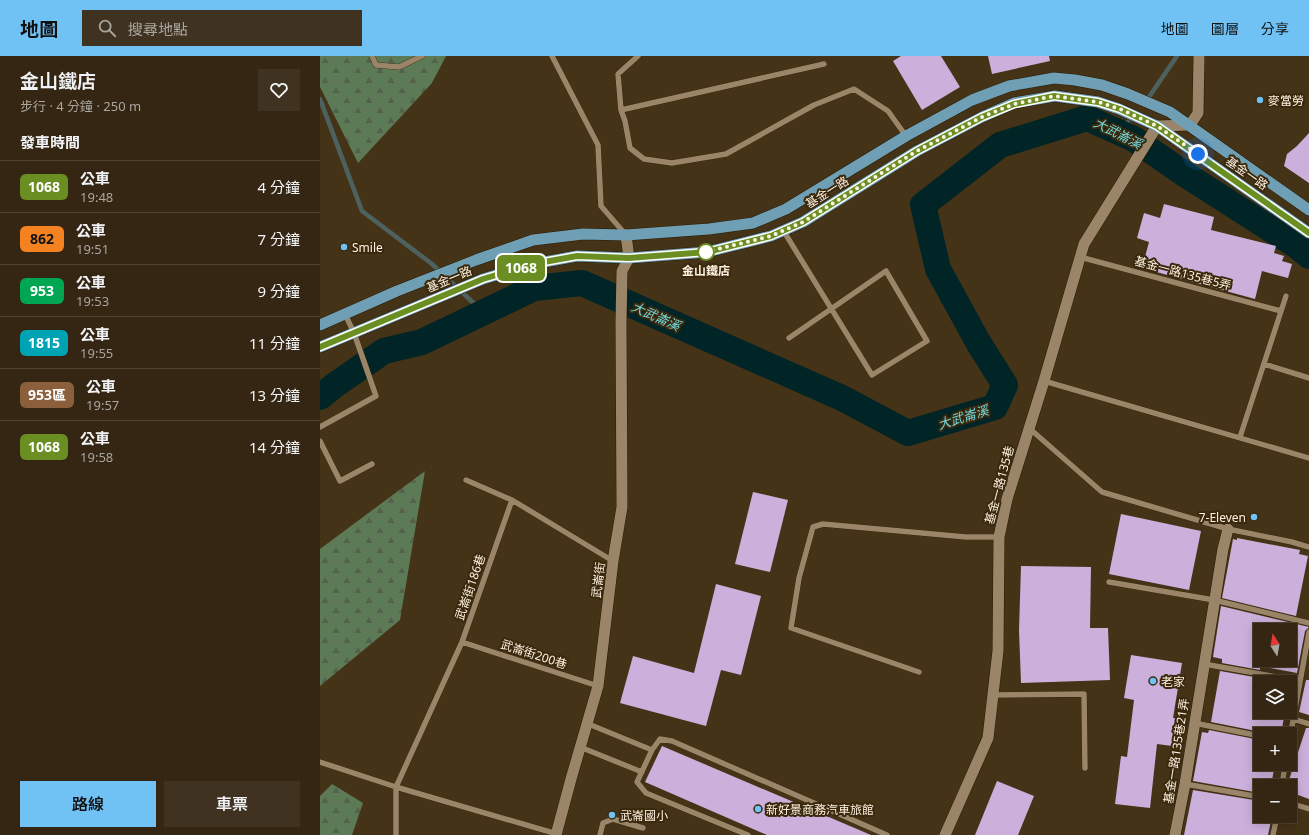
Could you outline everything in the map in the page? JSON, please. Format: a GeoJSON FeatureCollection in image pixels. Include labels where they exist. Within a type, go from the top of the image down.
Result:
{"type":"FeatureCollection","features":[{"type":"Feature","properties":{"kind":"main road","name":"基金一路"},"geometry":{"type":"LineString","coordinates":[[320,325],[397,291],[476,260],[533,240],[583,234],[626,235],[709,229],[753,223],[786,209],[906,136],[972,100],[1009,86],[1054,78],[1102,85],[1128,94],[1170,112],[1309,210]]}},
{"type":"Feature","properties":{"kind":"main road","name":"基金一路"},"geometry":{"type":"LineString","coordinates":[[320,347],[483,279],[533,264],[577,256],[629,258],[707,252],[741,244],[783,230],[803,222],[917,151],[982,117],[1014,104],[1054,96],[1098,102],[1120,109],[1157,126],[1309,232]]}},
{"type":"Feature","properties":{"kind":"street"},"geometry":{"type":"LineString","coordinates":[[1157,126],[1190,125],[1198,113],[1199,56]]}},
{"type":"Feature","properties":{"kind":"street","name":"基金一路135巷"},"geometry":{"type":"LineString","coordinates":[[945,835],[988,738],[998,651],[999,537],[1007,499],[1028,428],[1044,381],[1084,244],[1157,126]]}},
{"type":"Feature","properties":{"kind":"street"},"geometry":{"type":"LineString","coordinates":[[626,235],[629,258]]}},
{"type":"Feature","properties":{"kind":"street","name":"武崙街"},"geometry":{"type":"LineString","coordinates":[[557,835],[586,723],[598,686],[613,561],[622,507],[622,271],[629,258]]}},
{"type":"Feature","properties":{"kind":"street","name":"基金一路135巷21弄"},"geometry":{"type":"LineString","coordinates":[[1175,835],[1185,784],[1222,549],[1228,529]]}},
{"type":"Feature","properties":{"kind":"lane"},"geometry":{"type":"LineString","coordinates":[[372,56],[376,65],[399,67],[422,56]]}},
{"type":"Feature","properties":{"kind":"lane"},"geometry":{"type":"LineString","coordinates":[[552,56],[598,146],[601,206],[626,235]]}},
{"type":"Feature","properties":{"kind":"lane"},"geometry":{"type":"LineString","coordinates":[[638,56],[618,74],[621,110],[625,121],[630,148],[644,158],[672,163],[726,154],[814,105],[854,89],[888,111],[906,136]]}},
{"type":"Feature","properties":{"kind":"lane"},"geometry":{"type":"LineString","coordinates":[[621,110],[824,64]]}},
{"type":"Feature","properties":{"kind":"lane"},"geometry":{"type":"LineString","coordinates":[[783,230],[831,308],[872,375],[927,341],[886,271],[831,308],[789,338]]}},
{"type":"Feature","properties":{"kind":"lane","name":"基金一路135巷5弄"},"geometry":{"type":"LineString","coordinates":[[1080,257],[1281,311]]}},
{"type":"Feature","properties":{"kind":"lane"},"geometry":{"type":"LineString","coordinates":[[1240,437],[1286,296]]}},
{"type":"Feature","properties":{"kind":"lane"},"geometry":{"type":"LineString","coordinates":[[320,427],[376,396],[354,333],[345,314]]}},
{"type":"Feature","properties":{"kind":"lane"},"geometry":{"type":"LineString","coordinates":[[1264,364],[1309,378]]}},
{"type":"Feature","properties":{"kind":"lane"},"geometry":{"type":"LineString","coordinates":[[1044,381],[1309,458]]}},
{"type":"Feature","properties":{"kind":"lane"},"geometry":{"type":"LineString","coordinates":[[1028,428],[1102,492],[1228,529],[1309,547]]}},
{"type":"Feature","properties":{"kind":"lane"},"geometry":{"type":"LineString","coordinates":[[320,441],[340,480],[372,464]]}},
{"type":"Feature","properties":{"kind":"lane"},"geometry":{"type":"LineString","coordinates":[[466,480],[512,500],[613,561]]}},
{"type":"Feature","properties":{"kind":"lane","name":"武崙街186巷"},"geometry":{"type":"LineString","coordinates":[[396,787],[462,642],[512,500]]}},
{"type":"Feature","properties":{"kind":"lane"},"geometry":{"type":"LineString","coordinates":[[919,672],[791,628],[799,578],[813,527],[823,524],[966,537],[999,537]]}},
{"type":"Feature","properties":{"kind":"lane"},"geometry":{"type":"LineString","coordinates":[[1109,582],[1214,600],[1309,623]]}},
{"type":"Feature","properties":{"kind":"lane"},"geometry":{"type":"LineString","coordinates":[[1292,727],[1309,636]]}},
{"type":"Feature","properties":{"kind":"lane","name":"武崙街200巷"},"geometry":{"type":"LineString","coordinates":[[462,642],[598,686]]}},
{"type":"Feature","properties":{"kind":"lane"},"geometry":{"type":"LineString","coordinates":[[1204,664],[1300,681]]}},
{"type":"Feature","properties":{"kind":"lane"},"geometry":{"type":"LineString","coordinates":[[993,695],[1084,694],[1085,768]]}},
{"type":"Feature","properties":{"kind":"lane"},"geometry":{"type":"LineString","coordinates":[[1293,720],[1309,724]]}},
{"type":"Feature","properties":{"kind":"lane"},"geometry":{"type":"LineString","coordinates":[[586,723],[652,750]]}},
{"type":"Feature","properties":{"kind":"lane"},"geometry":{"type":"LineString","coordinates":[[1194,723],[1253,735]]}},
{"type":"Feature","properties":{"kind":"lane"},"geometry":{"type":"LineString","coordinates":[[748,835],[646,794],[638,782],[652,750],[660,739],[672,741],[886,835]]}},
{"type":"Feature","properties":{"kind":"lane"},"geometry":{"type":"LineString","coordinates":[[580,747],[642,772]]}},
{"type":"Feature","properties":{"kind":"lane"},"geometry":{"type":"LineString","coordinates":[[320,762],[396,787],[557,835]]}},
{"type":"Feature","properties":{"kind":"lane"},"geometry":{"type":"LineString","coordinates":[[1185,784],[1253,796]]}},
{"type":"Feature","properties":{"kind":"lane"},"geometry":{"type":"LineString","coordinates":[[396,787],[396,835]]}},
{"type":"Feature","properties":{"kind":"lane"},"geometry":{"type":"LineString","coordinates":[[1297,805],[1309,809]]}},
{"type":"Feature","properties":{"kind":"lane"},"geometry":{"type":"LineString","coordinates":[[600,835],[603,823],[613,819],[643,828]]}},
{"type":"Feature","properties":{"kind":"lane"},"geometry":{"type":"LineString","coordinates":[[1273,835],[1276,823]]}},
{"type":"Feature","properties":{"kind":"green space"},"geometry":{"type":"Polygon","coordinates":[[[320,56],[446,56],[432,83],[358,163],[320,87],[320,56]]]}},
{"type":"Feature","properties":{"kind":"green space"},"geometry":{"type":"Polygon","coordinates":[[[425,471],[400,620],[320,686],[320,549],[425,471]]]}},
{"type":"Feature","properties":{"kind":"green space"},"geometry":{"type":"Polygon","coordinates":[[[332,784],[363,803],[352,835],[320,835],[320,796],[332,784]]]}},
{"type":"Feature","properties":{"kind":"building"},"geometry":{"type":"Polygon","coordinates":[[[901,56],[941,56],[960,87],[922,110],[893,61],[901,56]]]}},
{"type":"Feature","properties":{"kind":"building"},"geometry":{"type":"Polygon","coordinates":[[[988,56],[1049,56],[1050,61],[992,74],[988,56]]]}},
{"type":"Feature","properties":{"kind":"building"},"geometry":{"type":"Polygon","coordinates":[[[1309,133],[1309,183],[1284,166],[1287,154],[1309,133]]]}},
{"type":"Feature","properties":{"kind":"building"},"geometry":{"type":"Polygon","coordinates":[[[1164,204],[1214,217],[1211,230],[1276,246],[1274,253],[1284,256],[1282,261],[1292,264],[1288,278],[1262,271],[1255,299],[1142,268],[1149,242],[1137,238],[1144,213],[1160,218],[1164,204]]]}},
{"type":"Feature","properties":{"kind":"building"},"geometry":{"type":"Polygon","coordinates":[[[753,492],[788,500],[770,572],[735,564],[753,492]]]}},
{"type":"Feature","properties":{"kind":"building"},"geometry":{"type":"Polygon","coordinates":[[[1121,514],[1201,531],[1189,590],[1109,574],[1121,514]]]}},
{"type":"Feature","properties":{"kind":"building"},"geometry":{"type":"Polygon","coordinates":[[[1237,538],[1300,550],[1299,554],[1308,556],[1296,616],[1222,598],[1233,539],[1237,540],[1237,538]]]}},
{"type":"Feature","properties":{"kind":"building"},"geometry":{"type":"Polygon","coordinates":[[[1021,566],[1091,567],[1090,628],[1108,628],[1110,680],[1021,683],[1019,630],[1021,566]]]}},
{"type":"Feature","properties":{"kind":"building"},"geometry":{"type":"Polygon","coordinates":[[[716,584],[761,596],[741,675],[721,670],[706,726],[620,703],[633,656],[694,673],[716,584]]]}},
{"type":"Feature","properties":{"kind":"building"},"geometry":{"type":"Polygon","coordinates":[[[1221,606],[1292,623],[1253,623],[1253,667],[1260,667],[1260,670],[1222,663],[1222,659],[1213,657],[1221,606]]]}},
{"type":"Feature","properties":{"kind":"building"},"geometry":{"type":"Polygon","coordinates":[[[1297,624],[1309,627],[1305,631],[1297,673],[1265,667],[1297,667],[1297,624]]]}},
{"type":"Feature","properties":{"kind":"building"},"geometry":{"type":"Polygon","coordinates":[[[1131,655],[1182,663],[1173,718],[1175,718],[1172,746],[1157,744],[1150,808],[1115,804],[1121,756],[1127,757],[1134,700],[1124,698],[1131,655]]]}},
{"type":"Feature","properties":{"kind":"building"},"geometry":{"type":"Polygon","coordinates":[[[1220,671],[1253,677],[1253,719],[1284,719],[1282,727],[1253,727],[1253,730],[1211,722],[1220,671]]]}},
{"type":"Feature","properties":{"kind":"building"},"geometry":{"type":"Polygon","coordinates":[[[1306,680],[1309,680],[1309,715],[1299,712],[1306,680]]]}},
{"type":"Feature","properties":{"kind":"building"},"geometry":{"type":"Polygon","coordinates":[[[1306,728],[1309,728],[1309,799],[1297,795],[1297,779],[1289,779],[1292,771],[1297,771],[1297,755],[1306,728]]]}},
{"type":"Feature","properties":{"kind":"building"},"geometry":{"type":"Polygon","coordinates":[[[1209,730],[1253,739],[1253,771],[1274,771],[1272,779],[1253,779],[1253,792],[1193,781],[1202,732],[1208,733],[1209,730]]]}},
{"type":"Feature","properties":{"kind":"building","name":"新好景商務汽車旅館"},"geometry":{"type":"Polygon","coordinates":[[[662,746],[871,835],[767,835],[645,782],[662,746]]]}},
{"type":"Feature","properties":{"kind":"building"},"geometry":{"type":"Polygon","coordinates":[[[997,781],[1034,796],[1018,835],[975,835],[997,781]]]}},
{"type":"Feature","properties":{"kind":"building"},"geometry":{"type":"Polygon","coordinates":[[[1193,790],[1253,800],[1253,823],[1271,823],[1268,835],[1184,835],[1193,790]]]}},
{"type":"Feature","properties":{"kind":"waterway"},"geometry":{"type":"LineString","coordinates":[[1149,97],[1177,56]]}},
{"type":"Feature","properties":{"kind":"waterway"},"geometry":{"type":"LineString","coordinates":[[320,99],[362,211],[432,264],[483,312]]}},
{"type":"Feature","properties":{"kind":"waterway","name":"大武崙溪"},"geometry":{"type":"LineString","coordinates":[[320,397],[384,351],[422,342],[534,288],[582,283],[842,398],[908,433],[995,407],[1005,385],[978,342],[938,269],[923,205],[1000,145],[1087,118],[1134,139],[1183,173],[1297,246],[1309,256]]}},
{"type":"Feature","properties":{"kind":"waterway"},"geometry":{"type":"LineString","coordinates":[[1119,132],[1128,122]]}},
{"type":"Feature","properties":{"kind":"bus line","name":"1068"},"geometry":{"type":"LineString","coordinates":[[320,347],[483,279],[533,264],[577,256],[629,258],[707,252],[771,236],[803,222],[917,151],[982,117],[1014,104],[1054,96],[1098,102],[1120,109],[1157,126],[1309,233]]}},
{"type":"Feature","properties":{"kind":"place","name":"麥當勞"},"geometry":{"type":"Point","coordinates":[1260,100]}},
{"type":"Feature","properties":{"kind":"place","name":"Smile"},"geometry":{"type":"Point","coordinates":[344,247]}},
{"type":"Feature","properties":{"kind":"place","name":"金山鐵店"},"geometry":{"type":"Point","coordinates":[706,252]}},
{"type":"Feature","properties":{"kind":"place","name":"7-Eleven"},"geometry":{"type":"Point","coordinates":[1254,517]}},
{"type":"Feature","properties":{"kind":"place","name":"老家"},"geometry":{"type":"Point","coordinates":[1153,681]}},
{"type":"Feature","properties":{"kind":"place","name":"新好景商務汽車旅館"},"geometry":{"type":"Point","coordinates":[758,809]}},
{"type":"Feature","properties":{"kind":"place","name":"武崙國小"},"geometry":{"type":"Point","coordinates":[612,815]}},
{"type":"Feature","properties":{"kind":"route"},"geometry":{"type":"LineString","coordinates":[[706,252],[771,236],[803,222],[917,151],[982,117],[1014,104],[1054,96],[1098,102],[1120,109],[1157,126],[1198,154]]}}]}
